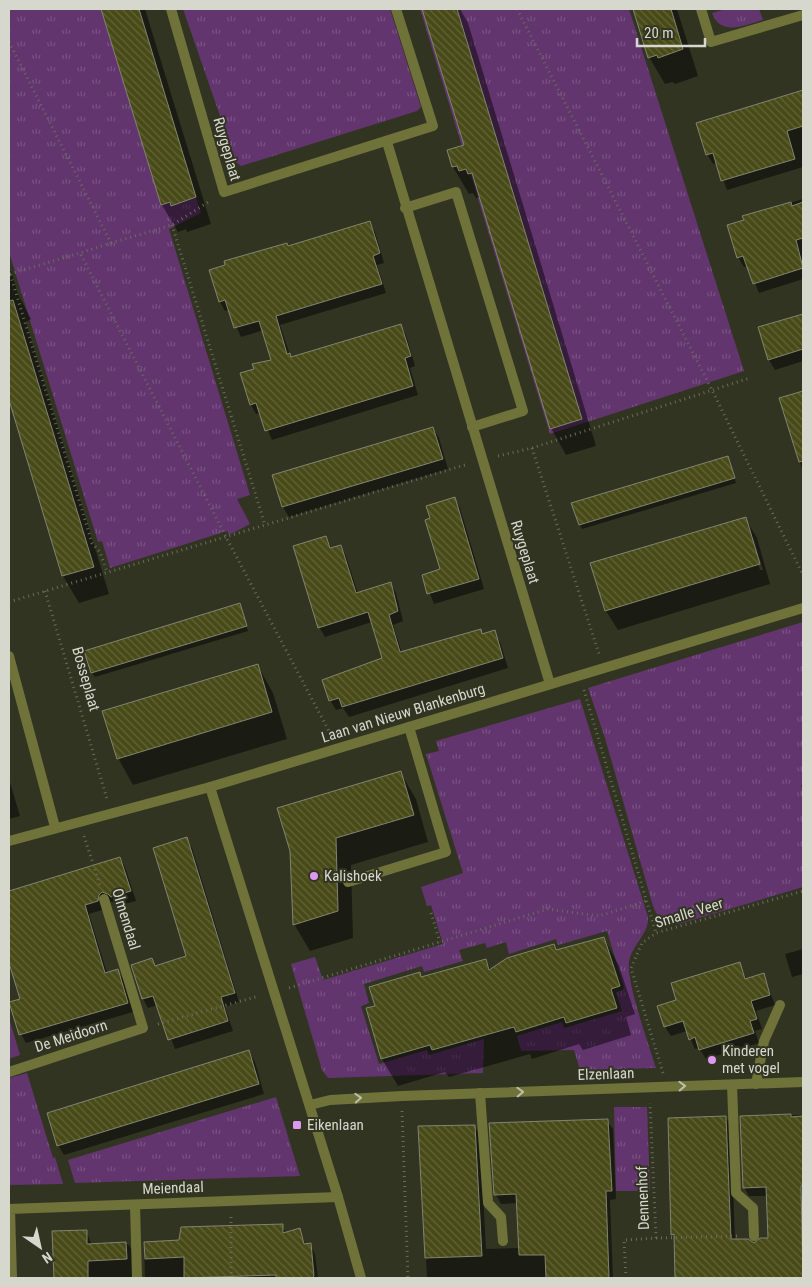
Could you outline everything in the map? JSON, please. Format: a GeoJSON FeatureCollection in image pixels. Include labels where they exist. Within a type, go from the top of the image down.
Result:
{"type":"FeatureCollection","features":[{"type":"Feature","properties":{"kind":"street","name":"Ruygeplaat"},"geometry":{"type":"LineString","coordinates":[[171,9],[224,192],[433,126],[396,9]]}},
{"type":"Feature","properties":{"kind":"street"},"geometry":{"type":"LineString","coordinates":[[701,9],[711,42],[803,15]]}},
{"type":"Feature","properties":{"kind":"street","name":"Ruygeplaat"},"geometry":{"type":"LineString","coordinates":[[387,142],[405,208],[550,684]]}},
{"type":"Feature","properties":{"kind":"street"},"geometry":{"type":"LineString","coordinates":[[405,208],[456,192],[523,410],[472,427]]}},
{"type":"Feature","properties":{"kind":"street","name":"Laan van Nieuw Blankenburg"},"geometry":{"type":"LineString","coordinates":[[9,841],[55,826],[210,787],[803,608]]}},
{"type":"Feature","properties":{"kind":"street"},"geometry":{"type":"LineString","coordinates":[[9,656],[55,826]]}},
{"type":"Feature","properties":{"kind":"street"},"geometry":{"type":"LineString","coordinates":[[348,882],[446,852],[409,727]]}},
{"type":"Feature","properties":{"kind":"street"},"geometry":{"type":"LineString","coordinates":[[210,787],[338,1196],[361,1278]]}},
{"type":"Feature","properties":{"kind":"street","name":"Olmendaal"},"geometry":{"type":"LineString","coordinates":[[104,900],[143,1028]]}},
{"type":"Feature","properties":{"kind":"street"},"geometry":{"type":"LineString","coordinates":[[756,1084],[764,1040],[780,1005]]}},
{"type":"Feature","properties":{"kind":"street","name":"De Meidoorn"},"geometry":{"type":"LineString","coordinates":[[9,1072],[143,1028]]}},
{"type":"Feature","properties":{"kind":"street","name":"Elzenlaan"},"geometry":{"type":"LineString","coordinates":[[310,1105],[330,1100],[402,1096],[803,1082]]}},
{"type":"Feature","properties":{"kind":"street"},"geometry":{"type":"LineString","coordinates":[[732,1085],[736,1193],[753,1208],[754,1236]]}},
{"type":"Feature","properties":{"kind":"street"},"geometry":{"type":"LineString","coordinates":[[480,1093],[488,1203],[501,1218],[503,1241]]}},
{"type":"Feature","properties":{"kind":"street","name":"Meiendaal"},"geometry":{"type":"LineString","coordinates":[[10,1209],[338,1196]]}},
{"type":"Feature","properties":{"kind":"street"},"geometry":{"type":"LineString","coordinates":[[135,1204],[137,1278]]}},
{"type":"Feature","properties":{"kind":"street"},"geometry":{"type":"LineString","coordinates":[[10,1209],[12,1278]]}},
{"type":"Feature","properties":{"kind":"path"},"geometry":{"type":"LineString","coordinates":[[517,9],[712,390],[803,575]]}},
{"type":"Feature","properties":{"kind":"path"},"geometry":{"type":"LineString","coordinates":[[9,42],[111,243]]}},
{"type":"Feature","properties":{"kind":"path"},"geometry":{"type":"LineString","coordinates":[[107,572],[100,552],[92,543],[9,272],[172,225],[224,192]]}},
{"type":"Feature","properties":{"kind":"path"},"geometry":{"type":"LineString","coordinates":[[172,225],[265,525]]}},
{"type":"Feature","properties":{"kind":"path"},"geometry":{"type":"LineString","coordinates":[[80,253],[226,537],[338,749]]}},
{"type":"Feature","properties":{"kind":"path"},"geometry":{"type":"LineString","coordinates":[[9,602],[481,460],[532,448],[750,378]]}},
{"type":"Feature","properties":{"kind":"path"},"geometry":{"type":"LineString","coordinates":[[532,448],[594,636],[602,668]]}},
{"type":"Feature","properties":{"kind":"path","name":"Bosseplaat"},"geometry":{"type":"LineString","coordinates":[[45,591],[110,812]]}},
{"type":"Feature","properties":{"kind":"path"},"geometry":{"type":"LineString","coordinates":[[580,675],[656,933]]}},
{"type":"Feature","properties":{"kind":"path","name":"Olmendaal"},"geometry":{"type":"LineString","coordinates":[[78,820],[104,900]]}},
{"type":"Feature","properties":{"kind":"path","name":"Smalle Veer"},"geometry":{"type":"LineString","coordinates":[[667,1087],[631,968],[642,943],[656,933],[803,891]]}},
{"type":"Feature","properties":{"kind":"path"},"geometry":{"type":"LineString","coordinates":[[143,1028],[274,992],[548,909],[599,916],[646,901]]}},
{"type":"Feature","properties":{"kind":"path"},"geometry":{"type":"LineString","coordinates":[[431,913],[440,942]]}},
{"type":"Feature","properties":{"kind":"path","name":"Dennenhof"},"geometry":{"type":"LineString","coordinates":[[626,1278],[624,1240],[656,1238],[650,1087]]}},
{"type":"Feature","properties":{"kind":"path"},"geometry":{"type":"LineString","coordinates":[[402,1096],[408,1278]]}},
{"type":"Feature","properties":{"kind":"path"},"geometry":{"type":"LineString","coordinates":[[231,1201],[231,1278]]}},
{"type":"Feature","properties":{"kind":"path"},"geometry":{"type":"LineString","coordinates":[[656,1238],[754,1236]]}},
{"type":"Feature","properties":{"kind":"green space"},"geometry":{"type":"Polygon","coordinates":[[[9,9],[101,9],[161,205],[170,202],[171,206],[195,195],[201,213],[169,229],[250,495],[237,499],[250,524],[229,535],[227,531],[110,568],[102,541],[98,542],[9,252],[9,9]]]}},
{"type":"Feature","properties":{"kind":"green space"},"geometry":{"type":"Polygon","coordinates":[[[183,9],[390,9],[421,107],[417,111],[241,166],[236,162],[183,9]]]}},
{"type":"Feature","properties":{"kind":"green space"},"geometry":{"type":"Polygon","coordinates":[[[420,9],[629,9],[744,371],[550,434],[420,9]]]}},
{"type":"Feature","properties":{"kind":"green space"},"geometry":{"type":"Polygon","coordinates":[[[726,9],[759,9],[763,20],[741,26],[727,27],[721,25],[712,13],[726,9]]]}},
{"type":"Feature","properties":{"kind":"green space"},"geometry":{"type":"Polygon","coordinates":[[[803,622],[803,782],[801,786],[803,790],[803,887],[679,924],[670,923],[657,914],[653,906],[605,738],[588,688],[803,622]]]}},
{"type":"Feature","properties":{"kind":"green space"},"geometry":{"type":"Polygon","coordinates":[[[580,699],[648,917],[646,929],[633,950],[629,962],[629,971],[639,1014],[656,1068],[580,1070],[574,1050],[521,1051],[517,1036],[562,1022],[564,1028],[622,1011],[616,992],[623,990],[624,987],[607,931],[558,945],[556,939],[509,954],[506,942],[487,948],[485,943],[459,950],[463,961],[424,972],[422,966],[364,984],[369,1003],[361,1006],[379,1064],[427,1050],[429,1055],[484,1039],[483,1073],[328,1078],[322,1070],[291,964],[315,957],[323,980],[443,944],[431,905],[427,906],[421,887],[463,873],[426,754],[439,751],[436,741],[580,699]]]}},
{"type":"Feature","properties":{"kind":"green space"},"geometry":{"type":"Polygon","coordinates":[[[9,1018],[20,1055],[9,1059],[9,1018]]]}},
{"type":"Feature","properties":{"kind":"green space"},"geometry":{"type":"Polygon","coordinates":[[[27,1073],[63,1184],[9,1185],[9,1078],[27,1073]]]}},
{"type":"Feature","properties":{"kind":"green space"},"geometry":{"type":"Polygon","coordinates":[[[276,1097],[300,1176],[75,1183],[68,1160],[276,1097]]]}},
{"type":"Feature","properties":{"kind":"green space"},"geometry":{"type":"Polygon","coordinates":[[[614,1107],[647,1107],[650,1191],[616,1191],[614,1107]]]}},
{"type":"Feature","properties":{"kind":"building"},"geometry":{"type":"Polygon","coordinates":[[[101,9],[139,9],[196,197],[171,206],[170,202],[161,205],[101,9]]]}},
{"type":"Feature","properties":{"kind":"building"},"geometry":{"type":"Polygon","coordinates":[[[422,9],[457,9],[582,419],[550,429],[472,173],[468,174],[466,169],[459,171],[457,166],[452,167],[447,150],[464,145],[422,9]]]}},
{"type":"Feature","properties":{"kind":"building"},"geometry":{"type":"Polygon","coordinates":[[[633,9],[671,9],[683,49],[658,58],[657,55],[648,58],[633,9]]]}},
{"type":"Feature","properties":{"kind":"building"},"geometry":{"type":"Polygon","coordinates":[[[803,90],[803,126],[787,131],[795,159],[721,181],[713,153],[706,155],[696,123],[803,90]]]}},
{"type":"Feature","properties":{"kind":"building"},"geometry":{"type":"Polygon","coordinates":[[[791,202],[792,206],[803,202],[803,238],[796,240],[803,268],[753,284],[743,256],[737,258],[727,225],[744,220],[742,216],[791,202]]]}},
{"type":"Feature","properties":{"kind":"building"},"geometry":{"type":"Polygon","coordinates":[[[370,221],[380,253],[373,256],[382,284],[276,316],[287,354],[290,353],[291,357],[401,324],[411,356],[405,358],[413,386],[265,431],[256,403],[250,405],[240,373],[254,369],[252,364],[271,360],[259,321],[234,328],[225,300],[219,302],[209,270],[225,265],[224,261],[287,243],[288,246],[370,221]]]}},
{"type":"Feature","properties":{"kind":"building"},"geometry":{"type":"Polygon","coordinates":[[[13,300],[94,567],[62,576],[9,400],[9,301],[13,300]]]}},
{"type":"Feature","properties":{"kind":"building"},"geometry":{"type":"Polygon","coordinates":[[[803,314],[803,349],[768,360],[758,327],[803,314]]]}},
{"type":"Feature","properties":{"kind":"building"},"geometry":{"type":"Polygon","coordinates":[[[803,391],[803,461],[799,462],[779,398],[803,391]]]}},
{"type":"Feature","properties":{"kind":"building"},"geometry":{"type":"Polygon","coordinates":[[[433,427],[443,459],[282,507],[272,475],[433,427]]]}},
{"type":"Feature","properties":{"kind":"building"},"geometry":{"type":"Polygon","coordinates":[[[728,456],[735,478],[579,525],[571,503],[728,456]]]}},
{"type":"Feature","properties":{"kind":"building"},"geometry":{"type":"Polygon","coordinates":[[[455,497],[479,579],[427,594],[422,575],[440,569],[425,520],[430,518],[426,506],[455,497]]]}},
{"type":"Feature","properties":{"kind":"building"},"geometry":{"type":"Polygon","coordinates":[[[746,517],[760,564],[605,611],[590,563],[746,517]]]}},
{"type":"Feature","properties":{"kind":"building"},"geometry":{"type":"Polygon","coordinates":[[[326,536],[330,548],[341,545],[356,593],[391,582],[398,611],[389,615],[400,652],[481,629],[482,634],[495,630],[503,658],[342,707],[339,698],[329,701],[322,680],[382,658],[368,612],[318,628],[293,546],[326,536]]]}},
{"type":"Feature","properties":{"kind":"building"},"geometry":{"type":"Polygon","coordinates":[[[240,603],[247,626],[91,673],[84,651],[240,603]]]}},
{"type":"Feature","properties":{"kind":"building"},"geometry":{"type":"Polygon","coordinates":[[[258,664],[272,712],[117,759],[102,711],[258,664]]]}},
{"type":"Feature","properties":{"kind":"building","name":"Kalishoek"},"geometry":{"type":"Polygon","coordinates":[[[401,771],[414,815],[336,838],[338,911],[293,925],[290,851],[277,808],[401,771]]]}},
{"type":"Feature","properties":{"kind":"building"},"geometry":{"type":"Polygon","coordinates":[[[187,837],[235,993],[221,997],[228,1021],[168,1040],[153,996],[142,999],[131,965],[152,958],[155,966],[186,956],[153,848],[187,837]]]}},
{"type":"Feature","properties":{"kind":"building"},"geometry":{"type":"Polygon","coordinates":[[[120,857],[131,891],[111,897],[102,892],[99,895],[98,901],[85,905],[105,973],[118,969],[128,1003],[19,1035],[9,1002],[20,999],[9,963],[9,891],[120,857]]]}},
{"type":"Feature","properties":{"kind":"building"},"geometry":{"type":"Polygon","coordinates":[[[604,937],[620,986],[611,989],[617,1008],[566,1023],[564,1017],[516,1032],[514,1027],[432,1050],[430,1045],[381,1059],[366,1008],[375,1006],[369,987],[420,972],[421,977],[486,959],[489,970],[507,958],[554,944],[556,950],[604,937]]]}},
{"type":"Feature","properties":{"kind":"building"},"geometry":{"type":"Polygon","coordinates":[[[740,962],[745,979],[764,973],[770,995],[751,1001],[757,1019],[750,1021],[754,1033],[699,1050],[695,1037],[689,1040],[683,1021],[664,1027],[657,1006],[676,1000],[671,983],[740,962]]]}},
{"type":"Feature","properties":{"kind":"building"},"geometry":{"type":"Polygon","coordinates":[[[249,1050],[259,1084],[57,1146],[47,1113],[249,1050]]]}},
{"type":"Feature","properties":{"kind":"building"},"geometry":{"type":"Polygon","coordinates":[[[791,1114],[791,1117],[803,1116],[803,1185],[801,1186],[803,1278],[675,1278],[674,1234],[671,1235],[668,1118],[726,1116],[731,1239],[748,1239],[754,1243],[760,1238],[768,1238],[766,1187],[743,1188],[740,1116],[791,1114]]]}},
{"type":"Feature","properties":{"kind":"building"},"geometry":{"type":"Polygon","coordinates":[[[608,1119],[612,1191],[606,1191],[609,1278],[546,1278],[545,1255],[519,1255],[516,1194],[494,1195],[489,1123],[608,1119]]]}},
{"type":"Feature","properties":{"kind":"building"},"geometry":{"type":"Polygon","coordinates":[[[475,1125],[482,1256],[425,1258],[418,1126],[475,1125]]]}},
{"type":"Feature","properties":{"kind":"building"},"geometry":{"type":"Polygon","coordinates":[[[283,1224],[283,1233],[300,1228],[304,1244],[311,1243],[314,1276],[312,1278],[276,1278],[276,1275],[184,1278],[184,1257],[145,1259],[144,1242],[179,1240],[181,1227],[283,1224]]]}},
{"type":"Feature","properties":{"kind":"building"},"geometry":{"type":"Polygon","coordinates":[[[87,1230],[87,1244],[126,1242],[127,1259],[88,1261],[88,1278],[54,1278],[52,1231],[87,1230]]]}},
{"type":"Feature","properties":{"kind":"place","name":"Kalishoek"},"geometry":{"type":"Point","coordinates":[314,876]}},
{"type":"Feature","properties":{"kind":"place","name":"Kinderen met vogel"},"geometry":{"type":"Point","coordinates":[712,1060]}},
{"type":"Feature","properties":{"kind":"place","name":"Eikenlaan"},"geometry":{"type":"Point","coordinates":[297,1125]}}]}
